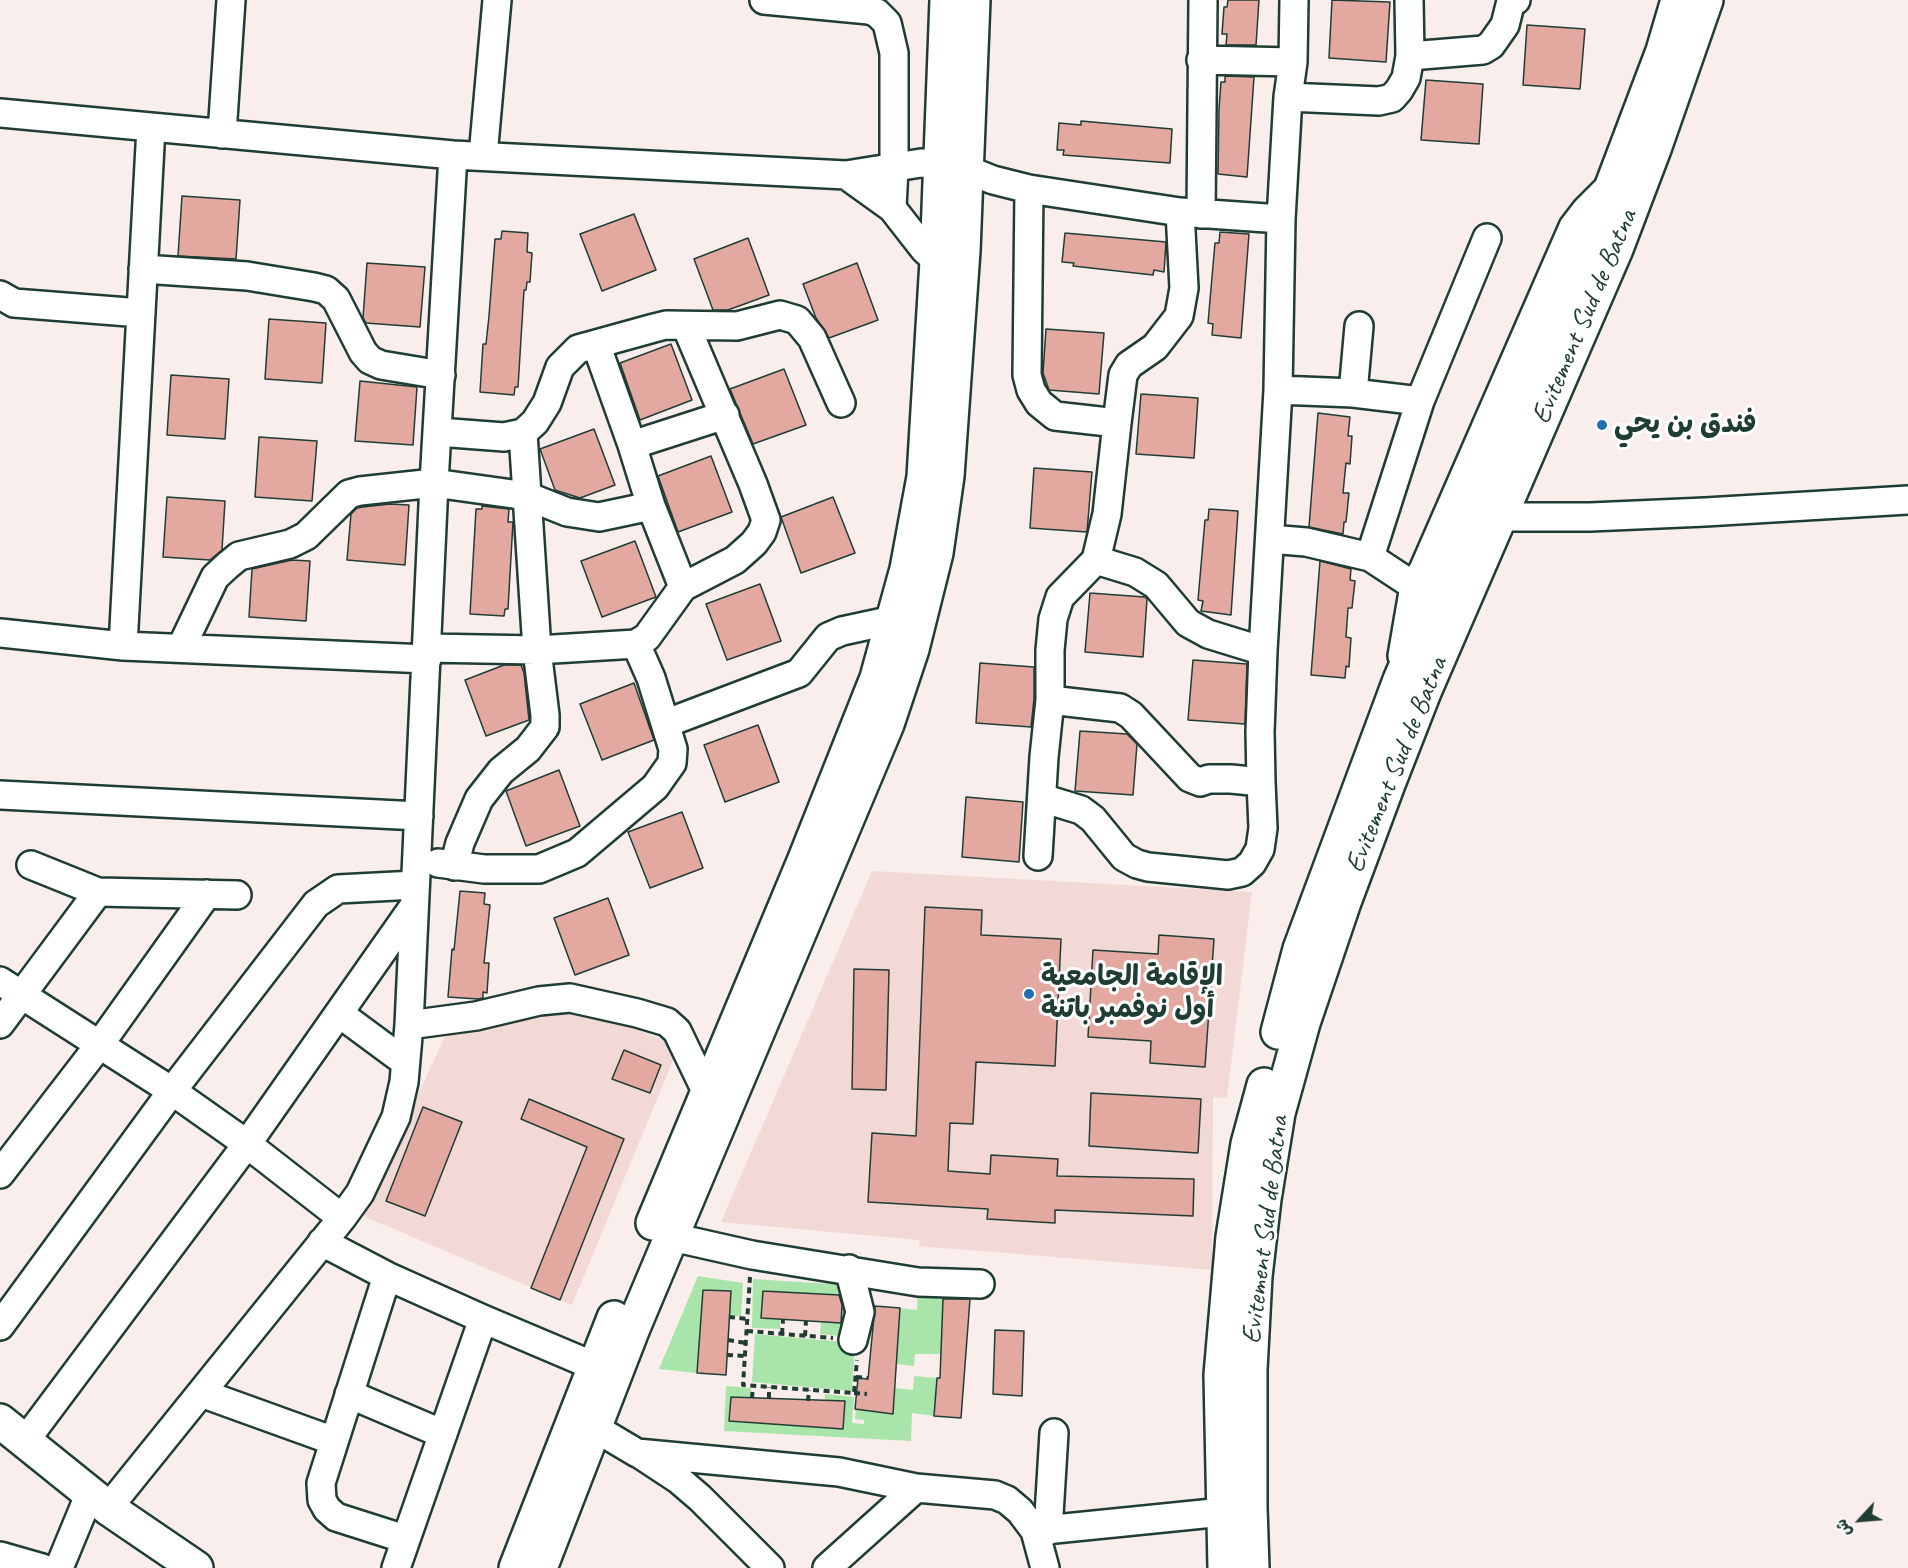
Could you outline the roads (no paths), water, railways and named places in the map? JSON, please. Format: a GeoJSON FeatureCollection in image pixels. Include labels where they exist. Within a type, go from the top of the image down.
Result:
{"type":"FeatureCollection","features":[{"type":"Feature","properties":{"kind":"main road"},"geometry":{"type":"LineString","coordinates":[[516,1568],[605,1370],[672,1237],[887,724],[912,649],[936,554],[948,476],[950,266],[954,167],[947,0]]}},
{"type":"Feature","properties":{"kind":"main road"},"geometry":{"type":"LineString","coordinates":[[954,167],[968,111],[973,0]]}},
{"type":"Feature","properties":{"kind":"main road","name":"Evitement Sud de Batna"},"geometry":{"type":"LineString","coordinates":[[1225,1568],[1221,1374],[1233,1237],[1248,1144],[1300,949],[1400,680],[1614,183],[1663,51],[1678,0]]}},
{"type":"Feature","properties":{"kind":"main road","name":"Evitement Sud de Batna"},"geometry":{"type":"LineString","coordinates":[[1252,1568],[1249,1439],[1255,1276],[1264,1199],[1278,1113],[1303,1023],[1344,902],[1424,692],[1616,249],[1663,127],[1706,0]]}},
{"type":"Feature","properties":{"kind":"main road"},"geometry":{"type":"LineString","coordinates":[[540,1568],[595,1428],[605,1370],[707,1093],[878,678],[907,569],[924,477],[950,266]]}},
{"type":"Feature","properties":{"kind":"main road"},"geometry":{"type":"LineString","coordinates":[[12,1431],[99,1500],[196,1568]]}},
{"type":"Feature","properties":{"kind":"street"},"geometry":{"type":"LineString","coordinates":[[222,134],[231,0]]}},
{"type":"Feature","properties":{"kind":"street"},"geometry":{"type":"LineString","coordinates":[[483,156],[497,0]]}},
{"type":"Feature","properties":{"kind":"street"},"geometry":{"type":"LineString","coordinates":[[764,0],[869,10],[882,17],[887,23],[894,53],[892,208]]}},
{"type":"Feature","properties":{"kind":"street"},"geometry":{"type":"LineString","coordinates":[[1038,856],[1050,699],[1050,650],[1053,619],[1060,597],[1096,560],[1107,514],[1123,375],[1129,365],[1155,346],[1179,316],[1184,288],[1190,213],[1203,0]]}},
{"type":"Feature","properties":{"kind":"street"},"geometry":{"type":"LineString","coordinates":[[1042,798],[1081,810],[1093,819],[1124,857],[1148,867],[1228,875],[1242,872],[1252,863],[1260,849],[1263,828],[1260,732],[1263,651],[1278,390],[1281,219],[1288,97],[1293,62],[1294,0]]}},
{"type":"Feature","properties":{"kind":"street"},"geometry":{"type":"LineString","coordinates":[[1288,97],[1380,101],[1392,98],[1400,90],[1406,78],[1410,56],[1409,0]]}},
{"type":"Feature","properties":{"kind":"street"},"geometry":{"type":"LineString","coordinates":[[1410,56],[1483,50],[1491,45],[1505,25],[1511,0],[1516,0]]}},
{"type":"Feature","properties":{"kind":"street"},"geometry":{"type":"LineString","coordinates":[[1201,60],[1293,62]]}},
{"type":"Feature","properties":{"kind":"street"},"geometry":{"type":"LineString","coordinates":[[0,113],[453,155],[846,175],[921,163],[954,167],[1029,189],[1190,213],[1281,219]]}},
{"type":"Feature","properties":{"kind":"street"},"geometry":{"type":"LineString","coordinates":[[123,646],[151,127]]}},
{"type":"Feature","properties":{"kind":"street"},"geometry":{"type":"LineString","coordinates":[[59,1568],[99,1500],[201,1393],[342,1218],[360,1193],[396,1117],[404,1082],[409,1025],[434,483],[453,155]]}},
{"type":"Feature","properties":{"kind":"street"},"geometry":{"type":"LineString","coordinates":[[846,175],[892,208],[924,249],[950,266]]}},
{"type":"Feature","properties":{"kind":"street"},"geometry":{"type":"LineString","coordinates":[[1400,680],[1414,586],[1424,568],[1573,227],[1586,210],[1614,183]]}},
{"type":"Feature","properties":{"kind":"street"},"geometry":{"type":"LineString","coordinates":[[1029,189],[1027,375],[1031,390],[1039,403],[1056,416],[1117,423]]}},
{"type":"Feature","properties":{"kind":"street"},"geometry":{"type":"LineString","coordinates":[[1370,557],[1420,401],[1486,238]]}},
{"type":"Feature","properties":{"kind":"street"},"geometry":{"type":"LineString","coordinates":[[143,269],[247,276],[326,290],[336,299],[363,352],[370,360],[381,365],[441,375]]}},
{"type":"Feature","properties":{"kind":"street"},"geometry":{"type":"LineString","coordinates":[[0,295],[14,303],[141,313]]}},
{"type":"Feature","properties":{"kind":"street"},"geometry":{"type":"LineString","coordinates":[[438,432],[504,436],[523,433],[535,422],[547,403],[560,367],[578,349],[654,327],[737,326],[780,315],[797,320],[812,338],[841,403]]}},
{"type":"Feature","properties":{"kind":"street"},"geometry":{"type":"LineString","coordinates":[[0,633],[123,646],[427,653],[636,644],[647,637],[683,587],[735,560],[754,543],[762,532],[766,520],[686,326]]}},
{"type":"Feature","properties":{"kind":"street"},"geometry":{"type":"LineString","coordinates":[[1353,393],[1359,326]]}},
{"type":"Feature","properties":{"kind":"street"},"geometry":{"type":"LineString","coordinates":[[596,344],[651,506],[683,587]]}},
{"type":"Feature","properties":{"kind":"street"},"geometry":{"type":"LineString","coordinates":[[1278,390],[1353,393],[1420,401]]}},
{"type":"Feature","properties":{"kind":"street"},"geometry":{"type":"LineString","coordinates":[[632,445],[724,415]]}},
{"type":"Feature","properties":{"kind":"street"},"geometry":{"type":"LineString","coordinates":[[454,866],[460,843],[479,799],[501,771],[528,749],[545,727],[537,650],[523,433]]}},
{"type":"Feature","properties":{"kind":"street"},"geometry":{"type":"LineString","coordinates":[[181,648],[215,577],[239,556],[290,544],[306,536],[349,494],[434,483],[527,496],[567,512],[599,517],[651,506]]}},
{"type":"Feature","properties":{"kind":"street"},"geometry":{"type":"LineString","coordinates":[[1500,517],[1590,517],[1908,500]]}},
{"type":"Feature","properties":{"kind":"street"},"geometry":{"type":"LineString","coordinates":[[1270,539],[1306,542],[1370,557],[1414,586]]}},
{"type":"Feature","properties":{"kind":"street"},"geometry":{"type":"LineString","coordinates":[[1096,560],[1135,572],[1156,585],[1188,623],[1208,634],[1263,651]]}},
{"type":"Feature","properties":{"kind":"street"},"geometry":{"type":"LineString","coordinates":[[667,723],[799,673],[828,637],[842,631],[893,620]]}},
{"type":"Feature","properties":{"kind":"street"},"geometry":{"type":"LineString","coordinates":[[416,859],[454,866],[513,870],[539,869],[577,853],[655,787],[672,764],[674,749],[651,678],[636,644]]}},
{"type":"Feature","properties":{"kind":"street"},"geometry":{"type":"LineString","coordinates":[[1050,699],[1120,708],[1131,715],[1190,778],[1200,782],[1220,779],[1261,782]]}},
{"type":"Feature","properties":{"kind":"street"},"geometry":{"type":"LineString","coordinates":[[0,795],[419,816]]}},
{"type":"Feature","properties":{"kind":"street"},"geometry":{"type":"LineString","coordinates":[[30,865],[98,892],[237,895]]}},
{"type":"Feature","properties":{"kind":"street"},"geometry":{"type":"LineString","coordinates":[[0,1326],[172,1091],[316,904],[338,889],[414,896]]}},
{"type":"Feature","properties":{"kind":"street"},"geometry":{"type":"LineString","coordinates":[[0,1024],[10,988],[98,892]]}},
{"type":"Feature","properties":{"kind":"street"},"geometry":{"type":"LineString","coordinates":[[0,1174],[100,1044],[207,894]]}},
{"type":"Feature","properties":{"kind":"street"},"geometry":{"type":"LineString","coordinates":[[12,1431],[247,1144],[340,1014],[414,896]]}},
{"type":"Feature","properties":{"kind":"street"},"geometry":{"type":"LineString","coordinates":[[10,988],[172,1091],[247,1144],[342,1218]]}},
{"type":"Feature","properties":{"kind":"street"},"geometry":{"type":"LineString","coordinates":[[409,1025],[476,1016],[539,1001],[570,998],[626,1010],[667,1022],[677,1031],[707,1093]]}},
{"type":"Feature","properties":{"kind":"street"},"geometry":{"type":"LineString","coordinates":[[340,1014],[405,1062]]}},
{"type":"Feature","properties":{"kind":"street"},"geometry":{"type":"LineString","coordinates":[[672,1237],[755,1270],[849,1269],[918,1282],[980,1284]]}},
{"type":"Feature","properties":{"kind":"street"},"geometry":{"type":"LineString","coordinates":[[322,1242],[387,1276],[605,1370]]}},
{"type":"Feature","properties":{"kind":"street"},"geometry":{"type":"LineString","coordinates":[[849,1269],[860,1312],[853,1340]]}},
{"type":"Feature","properties":{"kind":"street"},"geometry":{"type":"LineString","coordinates":[[387,1276],[321,1483],[322,1500],[327,1509],[336,1517],[405,1539]]}},
{"type":"Feature","properties":{"kind":"street"},"geometry":{"type":"LineString","coordinates":[[396,1568],[483,1319]]}},
{"type":"Feature","properties":{"kind":"street"},"geometry":{"type":"LineString","coordinates":[[201,1393],[334,1441]]}},
{"type":"Feature","properties":{"kind":"street"},"geometry":{"type":"LineString","coordinates":[[349,1394],[443,1434]]}},
{"type":"Feature","properties":{"kind":"street"},"geometry":{"type":"LineString","coordinates":[[595,1428],[679,1480],[770,1568]]}},
{"type":"Feature","properties":{"kind":"street"},"geometry":{"type":"LineString","coordinates":[[1040,1565],[1054,1433]]}},
{"type":"Feature","properties":{"kind":"street"},"geometry":{"type":"LineString","coordinates":[[637,1453],[839,1472],[916,1488],[995,1495],[1007,1500],[1042,1531],[1223,1512]]}},
{"type":"Feature","properties":{"kind":"street"},"geometry":{"type":"LineString","coordinates":[[827,1568],[916,1488]]}},
{"type":"Feature","properties":{"kind":"street"},"geometry":{"type":"LineString","coordinates":[[0,1556],[42,1568]]}},
{"type":"Feature","properties":{"kind":"place","name":"فندق بن يحي"},"geometry":{"type":"Point","coordinates":[1602,425]}},
{"type":"Feature","properties":{"kind":"place","name":"الإقامة الجامعية أول نوفمبر باتنة"},"geometry":{"type":"Point","coordinates":[1029,994]}}]}
